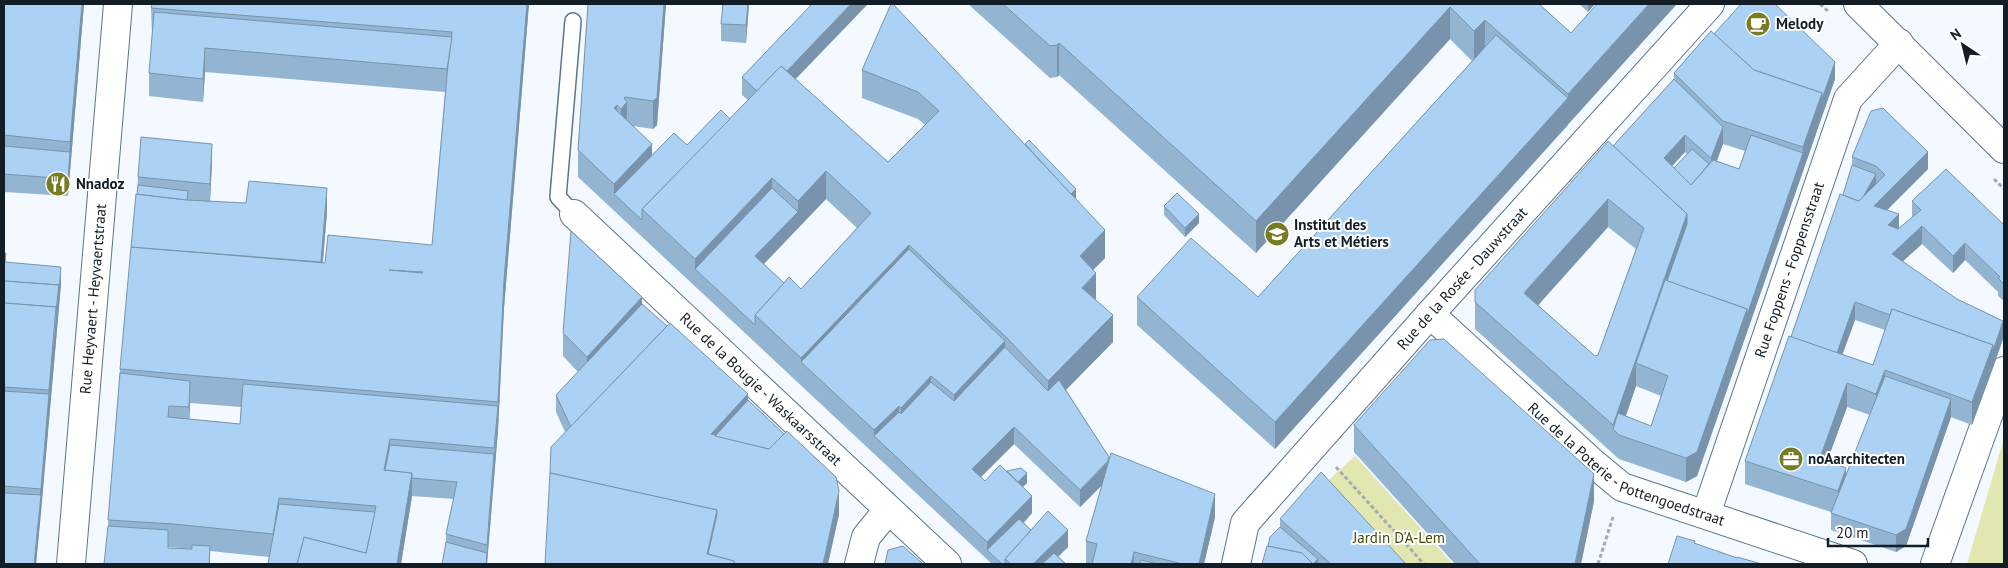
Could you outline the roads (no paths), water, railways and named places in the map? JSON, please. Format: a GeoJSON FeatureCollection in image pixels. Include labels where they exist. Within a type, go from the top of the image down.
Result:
{"type":"FeatureCollection","features":[{"type":"Feature","properties":{"kind":"street","name":"Rue Heyvaert - Heyvaertstraat"},"geometry":{"type":"LineString","coordinates":[[71,564],[118,4]]}},
{"type":"Feature","properties":{"kind":"street","name":"Rue de la Rosée - Dauwstraat"},"geometry":{"type":"LineString","coordinates":[[1236,564],[1245,523],[1430,314],[1710,4]]}},
{"type":"Feature","properties":{"kind":"street"},"geometry":{"type":"LineString","coordinates":[[1858,4],[2004,149]]}},
{"type":"Feature","properties":{"kind":"street","name":"Rue Foppens - Foppensstraat"},"geometry":{"type":"LineString","coordinates":[[1706,514],[1848,99],[1899,43]]}},
{"type":"Feature","properties":{"kind":"street","name":"Rue de la Bougie - Waskaarsstraat"},"geometry":{"type":"LineString","coordinates":[[574,214],[947,564]]}},
{"type":"Feature","properties":{"kind":"street","name":"Rue de la Poterie - Pottengoedstraat"},"geometry":{"type":"LineString","coordinates":[[1430,314],[1593,463],[1622,487],[1853,564]]}},
{"type":"Feature","properties":{"kind":"street"},"geometry":{"type":"LineString","coordinates":[[1935,564],[2004,371]]}},
{"type":"Feature","properties":{"kind":"street"},"geometry":{"type":"LineString","coordinates":[[859,564],[866,538],[888,510]]}},
{"type":"Feature","properties":{"kind":"lane"},"geometry":{"type":"LineString","coordinates":[[573,21],[558,198],[574,214]]}},
{"type":"Feature","properties":{"kind":"place","name":"Melody"},"geometry":{"type":"Point","coordinates":[1758,24]}},
{"type":"Feature","properties":{"kind":"place","name":"Nnadoz"},"geometry":{"type":"Point","coordinates":[58,184]}},
{"type":"Feature","properties":{"kind":"place","name":"Institut des Arts et Métiers"},"geometry":{"type":"Point","coordinates":[1277,234]}},
{"type":"Feature","properties":{"kind":"place","name":"noAarchitecten"},"geometry":{"type":"Point","coordinates":[1791,459]}},
{"type":"Feature","properties":{"kind":"park label","name":"Jardin D'A-Lem"},"geometry":{"type":"Point","coordinates":[1399,538]}}]}
